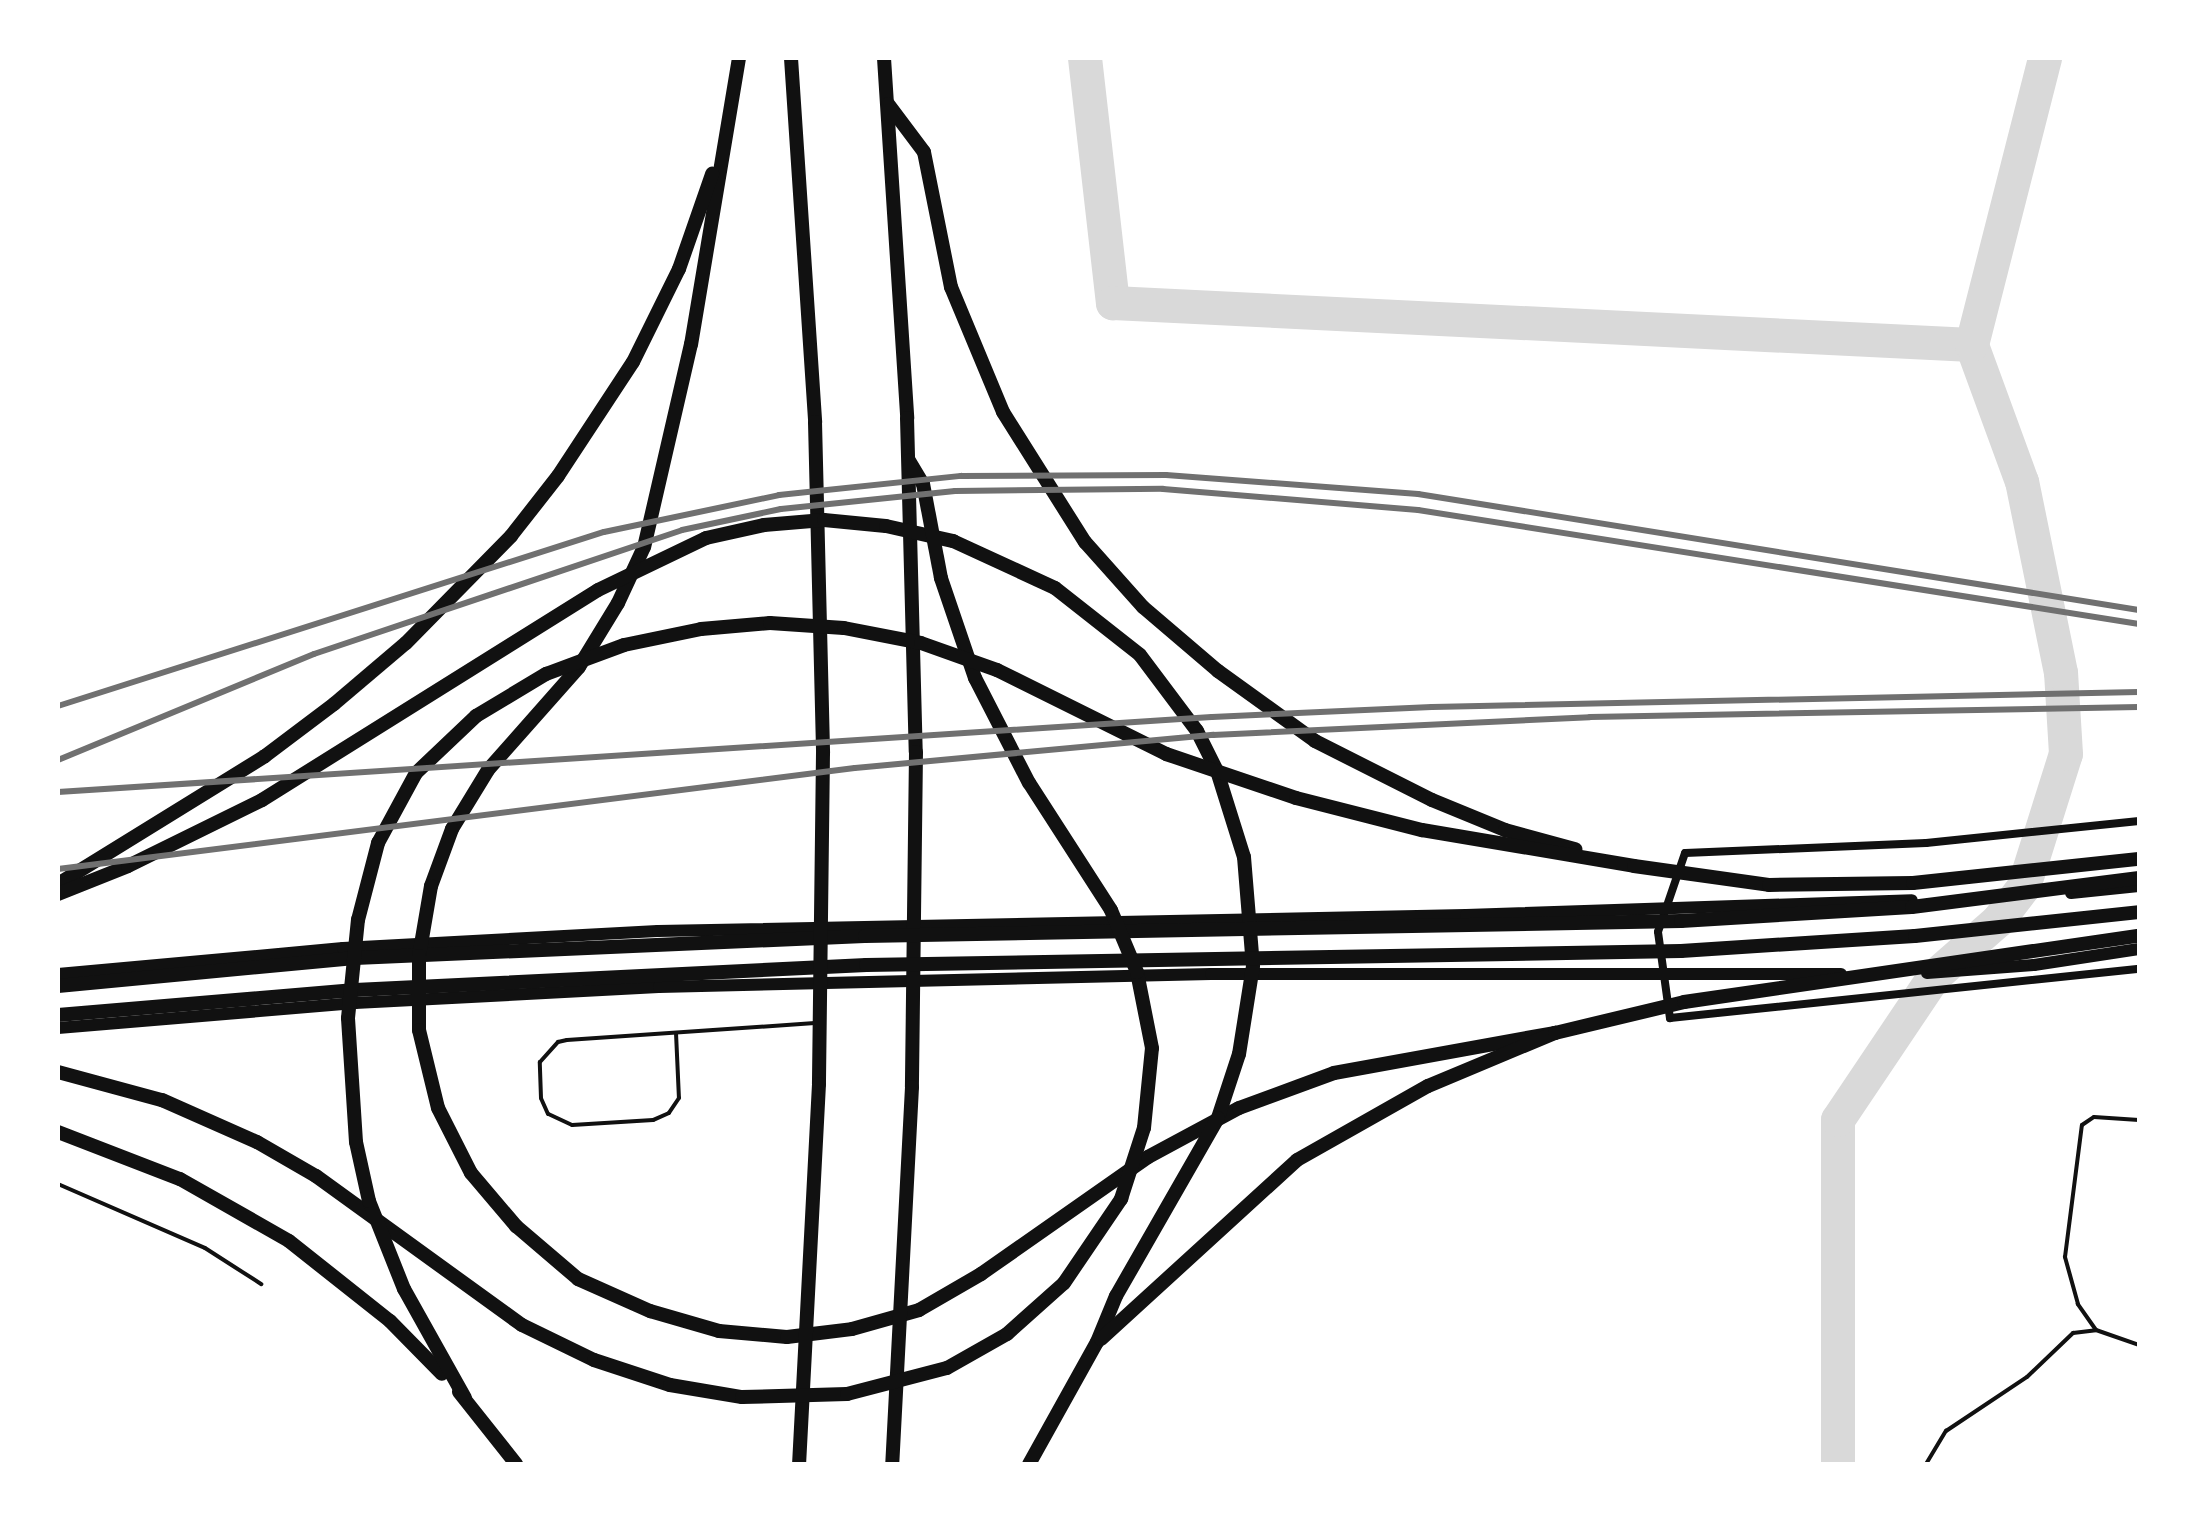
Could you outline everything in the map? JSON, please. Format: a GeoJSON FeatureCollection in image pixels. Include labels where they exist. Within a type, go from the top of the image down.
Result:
{"type":"FeatureCollection","features":[{"type":"Feature","properties":{"kind":"highway"},"geometry":{"type":"LineString","coordinates":[[739,58],[688,358],[644,547],[618,603],[579,667],[488,770],[452,829],[431,886],[419,956],[419,1030],[438,1108],[471,1173],[516,1226],[578,1279],[650,1311],[719,1331],[787,1337],[852,1329],[919,1310],[981,1274],[1148,1157],[1239,1108],[1334,1073],[1555,1033],[1684,1002],[2139,936]]}},
{"type":"Feature","properties":{"kind":"highway"},"geometry":{"type":"LineString","coordinates":[[791,58],[820,572],[821,1023],[799,1464]]}},
{"type":"Feature","properties":{"kind":"highway"},"geometry":{"type":"LineString","coordinates":[[884,58],[909,461],[915,935],[905,1254],[892,1464]]}},
{"type":"Feature","properties":{"kind":"highway"},"geometry":{"type":"LineString","coordinates":[[58,884],[265,756],[334,704],[406,643],[511,536],[603,412],[657,319],[698,219],[731,104]]}},
{"type":"Feature","properties":{"kind":"highway"},"geometry":{"type":"LineString","coordinates":[[888,104],[924,152],[941,249],[966,331],[1003,412],[1049,490],[1085,542],[1143,607],[1218,671],[1315,741],[1432,800],[1505,830],[1634,866]]}},
{"type":"Feature","properties":{"kind":"highway"},"geometry":{"type":"LineString","coordinates":[[58,1072],[162,1100],[257,1142],[373,1216],[486,1302],[594,1360],[708,1393],[812,1398],[881,1388],[947,1368],[1007,1334],[1064,1283],[1104,1229],[1134,1164],[1144,1128],[1152,1048],[1137,972],[1111,910],[1029,783],[975,678],[941,578],[923,484],[909,461]]}},
{"type":"Feature","properties":{"kind":"highway"},"geometry":{"type":"LineString","coordinates":[[58,894],[128,866],[262,800],[411,711],[598,590],[706,538],[764,525],[824,520],[886,526],[953,541],[1000,558],[1055,588],[1140,655],[1181,706],[1217,771],[1234,819],[1250,891],[1253,966],[1234,1075],[1203,1149],[1116,1296],[1097,1342],[1029,1464]]}},
{"type":"Feature","properties":{"kind":"highway"},"geometry":{"type":"LineString","coordinates":[[465,1398],[404,1289],[369,1201],[356,1142],[348,1018],[358,920],[386,829],[416,773],[476,716],[546,674],[624,645],[701,629],[770,623],[844,628],[921,643],[997,670],[1166,754],[1296,798],[1454,837],[1634,866],[1769,885],[1913,883],[2139,859]]}},
{"type":"Feature","properties":{"kind":"highway"},"geometry":{"type":"LineString","coordinates":[[58,986],[355,958],[865,936],[1681,921],[1912,907],[2139,878]]}},
{"type":"Feature","properties":{"kind":"highway"},"geometry":{"type":"LineString","coordinates":[[58,1015],[371,989],[866,965],[1681,951],[1915,936],[2139,912]]}},
{"type":"Feature","properties":{"kind":"highway"},"geometry":{"type":"LineString","coordinates":[[1097,1342],[1184,1258],[1297,1160],[1428,1086],[1555,1033]]}},
{"type":"Feature","properties":{"kind":"highway"},"geometry":{"type":"LineString","coordinates":[[58,1132],[180,1179],[289,1241],[390,1321],[465,1398],[516,1464]]}},
{"type":"Feature","properties":{"kind":"main road"},"geometry":{"type":"LineString","coordinates":[[58,974],[343,948],[658,931],[1466,915],[2094,892],[2139,886]]}},
{"type":"Feature","properties":{"kind":"main road"},"geometry":{"type":"LineString","coordinates":[[58,1028],[355,1003],[674,986],[1211,974],[1902,974],[2034,965],[2139,949]]}},
{"type":"Feature","properties":{"kind":"street"},"geometry":{"type":"LineString","coordinates":[[2139,821],[1926,843],[1685,853],[1658,932],[1670,1018],[2032,983],[2139,969]]}},
{"type":"Feature","properties":{"kind":"lane"},"geometry":{"type":"LineString","coordinates":[[676,1033],[679,1098],[669,1113],[653,1120],[572,1125],[548,1114],[540,1071],[550,1046],[567,1040],[821,1023]]}},
{"type":"Feature","properties":{"kind":"lane"},"geometry":{"type":"LineString","coordinates":[[2096,1330],[2078,1304],[2065,1257],[2082,1125],[2094,1117],[2139,1120]]}},
{"type":"Feature","properties":{"kind":"lane"},"geometry":{"type":"LineString","coordinates":[[58,1184],[205,1248],[261,1284]]}},
{"type":"Feature","properties":{"kind":"lane"},"geometry":{"type":"LineString","coordinates":[[1926,1464],[1946,1431],[2027,1377],[2073,1333],[2096,1330],[2139,1345]]}},
{"type":"Feature","properties":{"kind":"waterway"},"geometry":{"type":"LineString","coordinates":[[1085,58],[1113,303],[1972,345]]}},
{"type":"Feature","properties":{"kind":"waterway"},"geometry":{"type":"LineString","coordinates":[[1838,1464],[1838,1120],[1934,977],[1998,921],[2024,887],[2066,754],[2061,673],[2022,482],[1972,345],[2045,58]]}},
{"type":"Feature","properties":{"kind":"railway"},"geometry":{"type":"LineString","coordinates":[[58,706],[604,532],[779,495],[961,476],[1166,475],[1418,494],[2139,610]]}},
{"type":"Feature","properties":{"kind":"railway"},"geometry":{"type":"LineString","coordinates":[[58,760],[314,654],[682,530],[781,509],[955,491],[1163,489],[1418,510],[2139,624]]}},
{"type":"Feature","properties":{"kind":"railway"},"geometry":{"type":"LineString","coordinates":[[58,792],[1212,717],[1432,707],[2139,692]]}},
{"type":"Feature","properties":{"kind":"railway"},"geometry":{"type":"LineString","coordinates":[[58,869],[855,768],[1213,735],[1590,717],[2139,707]]}}]}
